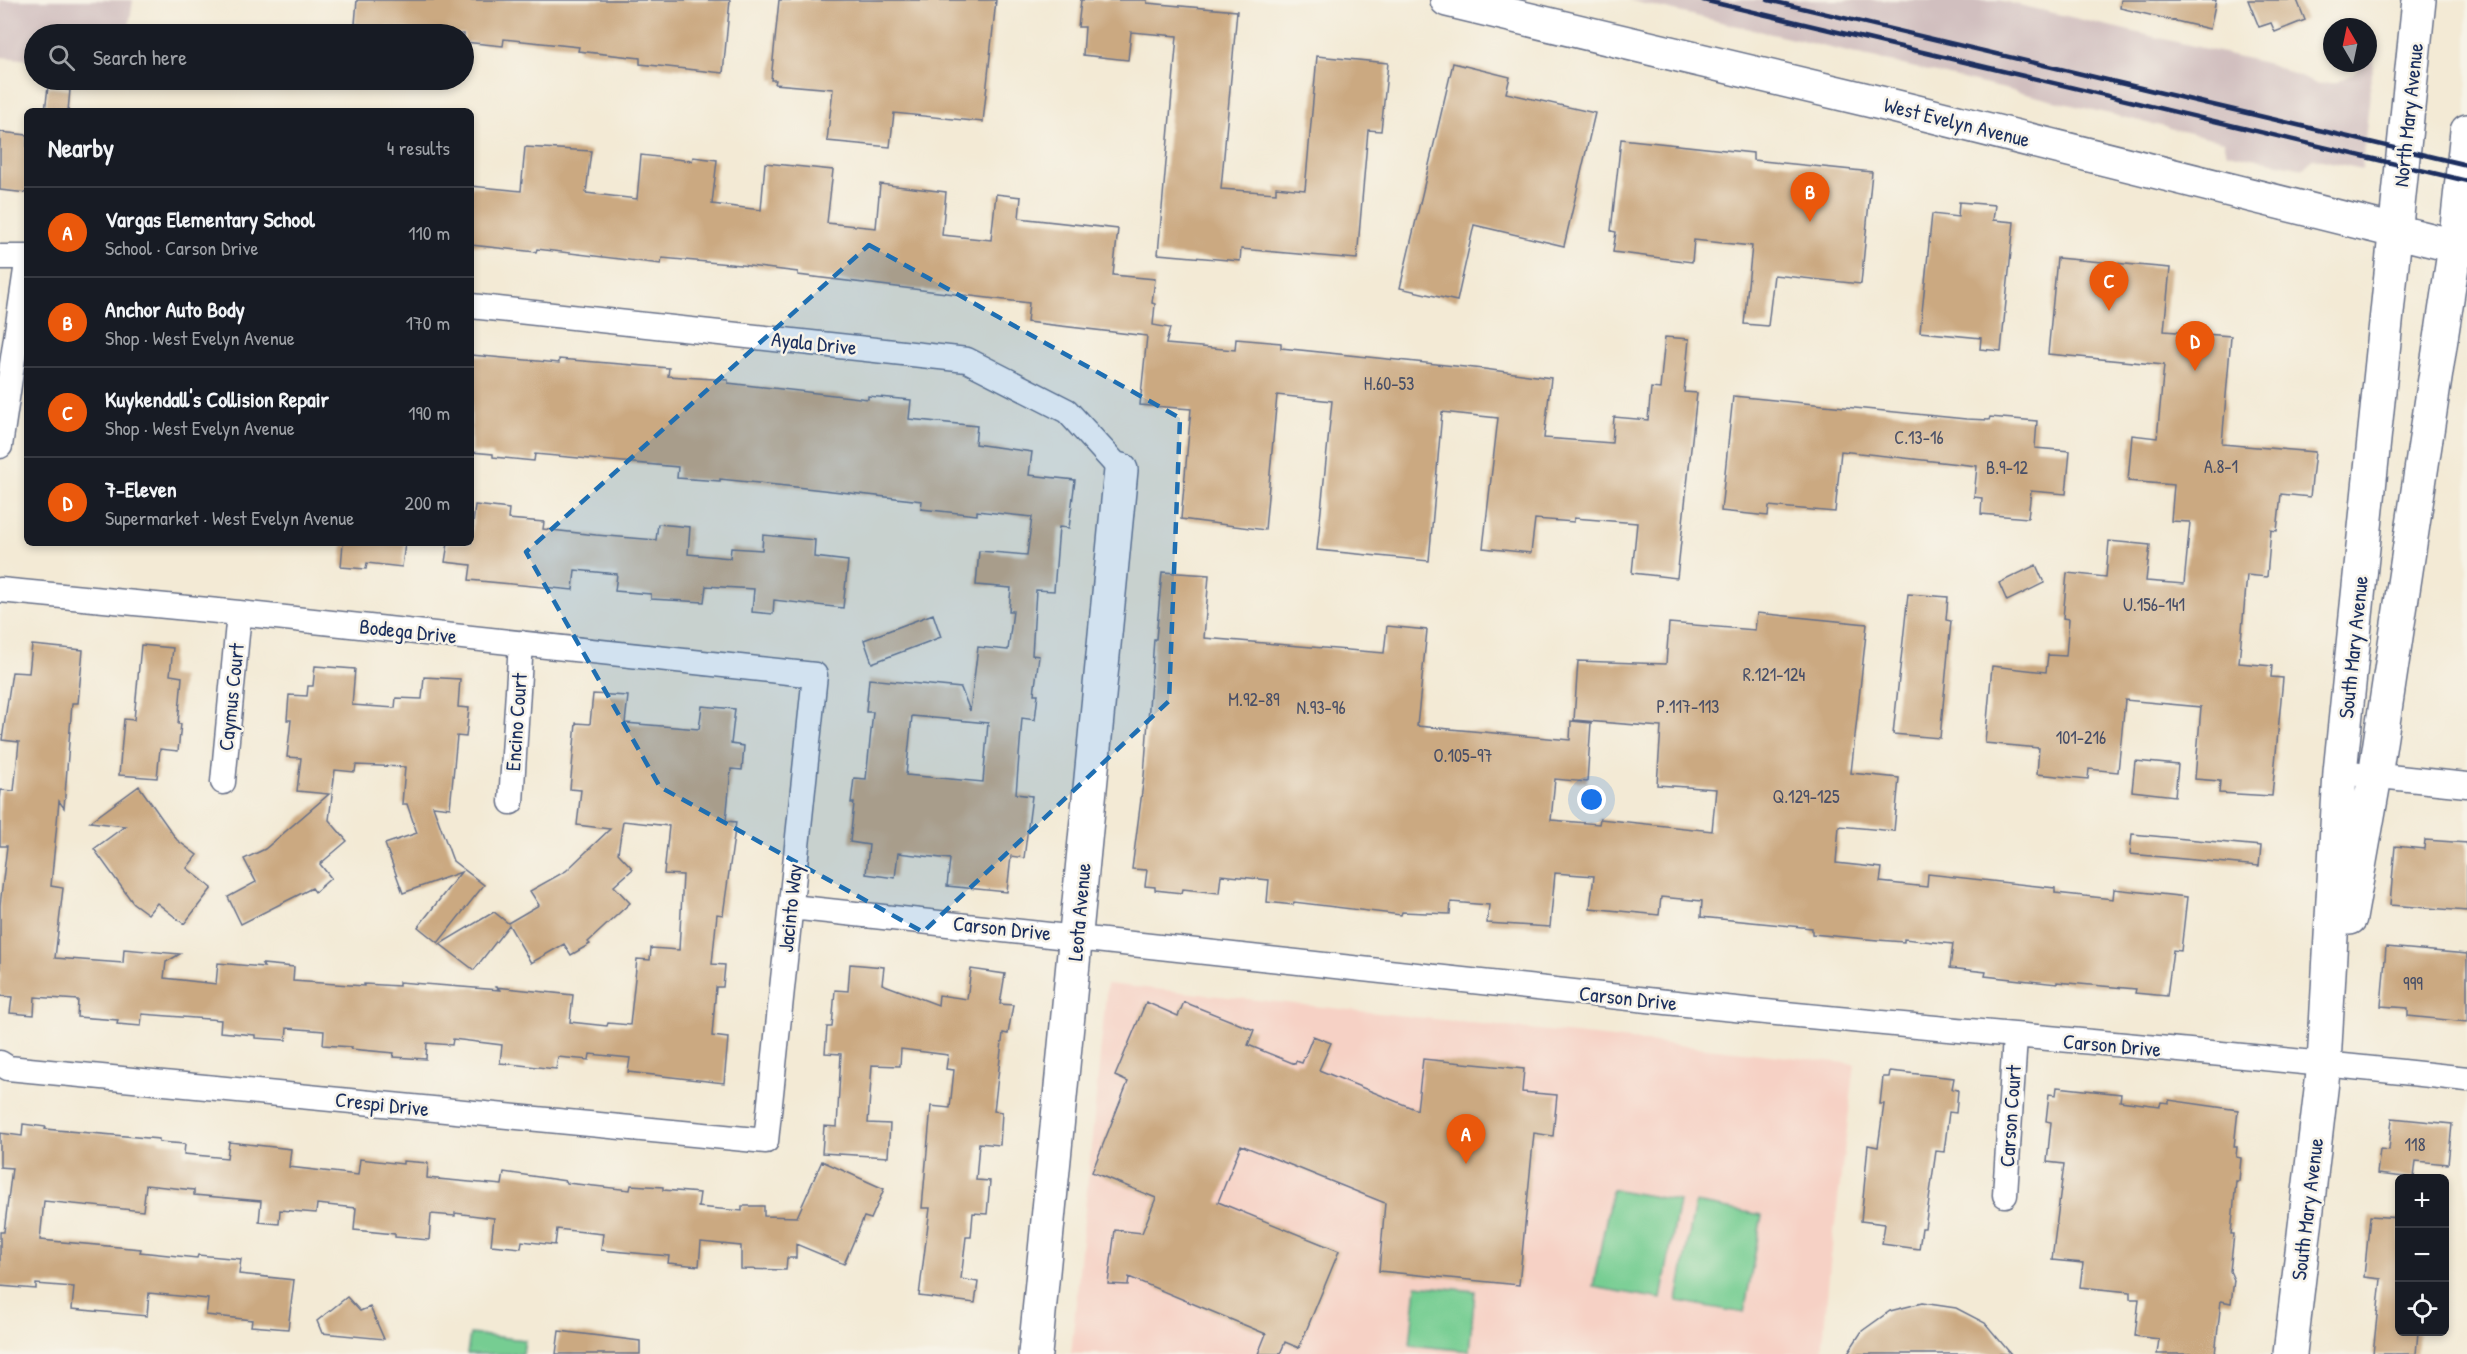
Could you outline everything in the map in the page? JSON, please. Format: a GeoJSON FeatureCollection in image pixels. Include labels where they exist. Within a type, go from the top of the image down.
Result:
{"type":"FeatureCollection","features":[{"type":"Feature","properties":{"kind":"main road","name":"West Evelyn Avenue"},"geometry":{"type":"LineString","coordinates":[[1447,0],[2397,230],[2461,248]]}},
{"type":"Feature","properties":{"kind":"main road","name":"North Mary Avenue"},"geometry":{"type":"LineString","coordinates":[[2397,230],[2419,0]]}},
{"type":"Feature","properties":{"kind":"main road"},"geometry":{"type":"LineString","coordinates":[[2461,248],[2467,131]]}},
{"type":"Feature","properties":{"kind":"main road","name":"South Mary Avenue"},"geometry":{"type":"LineString","coordinates":[[2324,1064],[2340,772],[2397,230]]}},
{"type":"Feature","properties":{"kind":"main road","name":"South Mary Avenue"},"geometry":{"type":"LineString","coordinates":[[2290,1354],[2324,1064],[2375,776],[2461,248]]}},
{"type":"Feature","properties":{"kind":"main road","name":"Leota Avenue"},"geometry":{"type":"LineString","coordinates":[[1035,1354],[1121,470]]}},
{"type":"Feature","properties":{"kind":"street"},"geometry":{"type":"LineString","coordinates":[[0,257],[24,257]]}},
{"type":"Feature","properties":{"kind":"street"},"geometry":{"type":"LineString","coordinates":[[0,446],[24,283]]}},
{"type":"Feature","properties":{"kind":"street","name":"Ayala Drive"},"geometry":{"type":"LineString","coordinates":[[474,306],[967,360],[1067,411],[1121,470]]}},
{"type":"Feature","properties":{"kind":"street","name":"Bodega Drive"},"geometry":{"type":"LineString","coordinates":[[0,590],[239,613],[815,675]]}},
{"type":"Feature","properties":{"kind":"street","name":"Caymus Court"},"geometry":{"type":"LineString","coordinates":[[223,782],[239,613]]}},
{"type":"Feature","properties":{"kind":"street","name":"Encino Court"},"geometry":{"type":"LineString","coordinates":[[511,802],[521,643]]}},
{"type":"Feature","properties":{"kind":"street","name":"Jacinto Way"},"geometry":{"type":"LineString","coordinates":[[766,1141],[815,675]]}},
{"type":"Feature","properties":{"kind":"street"},"geometry":{"type":"LineString","coordinates":[[2340,772],[2467,785]]}},
{"type":"Feature","properties":{"kind":"street","name":"Carson Drive"},"geometry":{"type":"LineString","coordinates":[[791,907],[1077,936],[1651,1001],[2015,1037],[2324,1064],[2467,1080]]}},
{"type":"Feature","properties":{"kind":"street","name":"Carson Court"},"geometry":{"type":"LineString","coordinates":[[2005,1195],[2015,1037]]}},
{"type":"Feature","properties":{"kind":"street","name":"Crespi Drive"},"geometry":{"type":"LineString","coordinates":[[0,1063],[8,1068],[766,1141]]}},
{"type":"Feature","properties":{"kind":"highlighted area"},"geometry":{"type":"Polygon","coordinates":[[[869,245],[1180,418],[1169,701],[923,932],[660,787],[526,552],[869,245]]]}},
{"type":"Feature","properties":{"kind":"shaded area"},"geometry":{"type":"Polygon","coordinates":[[[0,0],[133,0],[129,24],[24,24],[24,59],[0,57],[0,0]]]}},
{"type":"Feature","properties":{"kind":"shaded area"},"geometry":{"type":"Polygon","coordinates":[[[1628,0],[1998,0],[2270,64],[2316,84],[2336,83],[2355,72],[2372,72],[2362,169],[2313,158],[2304,168],[2227,153],[2224,141],[1628,0]]]}},
{"type":"Feature","properties":{"kind":"shaded area"},"geometry":{"type":"Polygon","coordinates":[[[1107,984],[1855,1064],[1830,1264],[1822,1354],[1071,1354],[1107,984]]]}},
{"type":"Feature","properties":{"kind":"green space"},"geometry":{"type":"Polygon","coordinates":[[[1612,1189],[1679,1201],[1661,1299],[1593,1287],[1612,1189]]]}},
{"type":"Feature","properties":{"kind":"green space"},"geometry":{"type":"Polygon","coordinates":[[[1695,1203],[1762,1215],[1744,1313],[1677,1301],[1695,1203]]]}},
{"type":"Feature","properties":{"kind":"green space"},"geometry":{"type":"Polygon","coordinates":[[[1416,1285],[1475,1291],[1469,1351],[1410,1345],[1416,1285]]]}},
{"type":"Feature","properties":{"kind":"green space"},"geometry":{"type":"Polygon","coordinates":[[[470,1334],[525,1340],[523,1354],[467,1354],[470,1334]]]}},
{"type":"Feature","properties":{"kind":"building"},"geometry":{"type":"Polygon","coordinates":[[[357,0],[730,0],[723,73],[640,64],[640,58],[578,51],[579,47],[504,39],[503,46],[474,43],[474,24],[355,24],[357,0]]]}},
{"type":"Feature","properties":{"kind":"building"},"geometry":{"type":"Polygon","coordinates":[[[779,0],[996,0],[983,122],[894,113],[890,147],[827,141],[833,89],[775,84],[776,80],[771,80],[779,0]]]}},
{"type":"Feature","properties":{"kind":"building"},"geometry":{"type":"Polygon","coordinates":[[[1081,0],[1147,0],[1147,3],[1237,11],[1221,189],[1276,193],[1276,187],[1305,190],[1317,56],[1388,63],[1381,131],[1368,130],[1357,259],[1241,249],[1240,261],[1158,254],[1177,36],[1131,32],[1128,60],[1083,55],[1085,27],[1078,27],[1081,0]]]}},
{"type":"Feature","properties":{"kind":"building"},"geometry":{"type":"Polygon","coordinates":[[[2121,0],[2216,0],[2210,29],[2120,8],[2121,0]]]}},
{"type":"Feature","properties":{"kind":"building"},"geometry":{"type":"Polygon","coordinates":[[[2248,0],[2297,0],[2305,20],[2275,32],[2271,23],[2259,27],[2248,0]]]}},
{"type":"Feature","properties":{"kind":"building"},"geometry":{"type":"Polygon","coordinates":[[[1453,63],[1510,77],[1506,93],[1595,113],[1564,246],[1474,225],[1457,301],[1400,288],[1453,63]]]}},
{"type":"Feature","properties":{"kind":"building"},"geometry":{"type":"Polygon","coordinates":[[[48,90],[70,90],[68,108],[45,108],[48,90]]]}},
{"type":"Feature","properties":{"kind":"building"},"geometry":{"type":"Polygon","coordinates":[[[0,132],[24,135],[24,193],[0,190],[0,132]]]}},
{"type":"Feature","properties":{"kind":"building"},"geometry":{"type":"Polygon","coordinates":[[[1621,139],[1753,153],[1753,160],[1872,172],[1861,284],[1774,275],[1768,326],[1744,324],[1752,246],[1694,240],[1692,262],[1613,252],[1616,232],[1611,231],[1621,139]]]}},
{"type":"Feature","properties":{"kind":"building"},"geometry":{"type":"Polygon","coordinates":[[[525,147],[591,151],[586,193],[637,199],[641,155],[692,161],[693,157],[717,160],[712,204],[761,210],[765,163],[833,170],[827,223],[876,228],[880,184],[946,192],[942,235],[991,240],[996,194],[1021,197],[1019,218],[1118,229],[1113,275],[1155,279],[1152,303],[1155,304],[1153,325],[1170,328],[1166,344],[1235,350],[1236,339],[1281,343],[1281,348],[1551,378],[1544,438],[1612,443],[1614,417],[1648,420],[1651,388],[1660,389],[1665,337],[1689,339],[1684,392],[1697,393],[1677,578],[1632,573],[1637,523],[1574,518],[1574,522],[1535,519],[1531,553],[1483,548],[1498,418],[1442,412],[1429,561],[1317,550],[1332,401],[1277,395],[1265,530],[1181,519],[1191,409],[1140,405],[1147,336],[1027,322],[1029,303],[798,275],[798,272],[741,265],[662,258],[661,264],[537,249],[536,252],[474,245],[474,186],[521,191],[525,147]]]}},
{"type":"Feature","properties":{"kind":"building"},"geometry":{"type":"Polygon","coordinates":[[[1959,202],[1995,205],[1993,220],[2014,222],[2001,351],[1980,349],[1981,338],[1920,332],[1932,214],[1958,217],[1959,202]]]}},
{"type":"Feature","properties":{"kind":"building"},"geometry":{"type":"Polygon","coordinates":[[[2057,258],[2170,268],[2164,331],[2231,336],[2222,444],[2315,452],[2310,497],[2281,494],[2277,531],[2271,530],[2267,577],[2247,575],[2239,663],[2272,666],[2271,677],[2283,678],[2272,796],[2219,793],[2220,781],[2195,779],[2201,707],[2125,700],[2118,772],[2089,769],[2088,779],[2037,774],[2039,748],[1985,743],[1992,666],[2046,672],[2048,655],[2066,656],[2069,619],[2063,618],[2067,573],[2106,577],[2109,541],[2150,545],[2146,581],[2184,584],[2190,522],[2171,521],[2174,485],[2128,481],[2132,435],[2157,438],[2164,365],[2048,354],[2057,258]]]}},
{"type":"Feature","properties":{"kind":"building"},"geometry":{"type":"Polygon","coordinates":[[[474,355],[559,363],[559,359],[669,368],[668,376],[728,380],[728,383],[868,399],[868,396],[911,400],[909,419],[977,426],[975,444],[1032,452],[1029,475],[1075,480],[1069,528],[1059,527],[1054,591],[1036,590],[1032,655],[1039,656],[1034,694],[1038,694],[1035,720],[1022,718],[1016,794],[1032,796],[1024,858],[1011,856],[1007,892],[947,886],[950,859],[898,853],[895,878],[866,874],[869,845],[850,842],[854,803],[851,803],[854,778],[866,779],[873,712],[866,712],[869,679],[961,688],[970,711],[978,647],[1008,650],[1013,611],[1009,611],[1011,588],[976,585],[979,551],[1027,555],[1032,517],[977,511],[977,515],[921,509],[922,501],[720,479],[720,481],[677,478],[678,467],[535,454],[534,461],[493,457],[493,454],[474,452],[474,355]],[[912,716],[906,775],[983,782],[988,723],[912,716]]]}},
{"type":"Feature","properties":{"kind":"building"},"geometry":{"type":"Polygon","coordinates":[[[1733,396],[1966,419],[1989,420],[1990,417],[2037,421],[2035,448],[2070,451],[2066,494],[2031,491],[2028,518],[1981,514],[1982,498],[1974,497],[1977,466],[1841,451],[1835,512],[1769,506],[1768,516],[1721,511],[1733,396]]]}},
{"type":"Feature","properties":{"kind":"building"},"geometry":{"type":"Polygon","coordinates":[[[475,505],[509,509],[508,519],[544,522],[543,529],[656,540],[658,524],[690,527],[688,554],[730,558],[731,548],[762,550],[763,535],[815,540],[814,557],[848,561],[843,608],[774,600],[773,614],[752,612],[754,589],[706,586],[704,602],[651,599],[651,594],[615,591],[617,574],[575,570],[573,590],[469,580],[471,565],[445,562],[448,546],[474,546],[475,505]]]}},
{"type":"Feature","properties":{"kind":"building"},"geometry":{"type":"Polygon","coordinates":[[[343,546],[405,546],[402,567],[367,563],[366,569],[341,567],[343,546]]]}},
{"type":"Feature","properties":{"kind":"building"},"geometry":{"type":"Polygon","coordinates":[[[2036,565],[2044,583],[2007,601],[1999,583],[2036,565]]]}},
{"type":"Feature","properties":{"kind":"building"},"geometry":{"type":"Polygon","coordinates":[[[1162,572],[1209,575],[1204,638],[1384,653],[1387,626],[1427,630],[1417,726],[1570,740],[1571,721],[1591,723],[1587,782],[1555,779],[1551,820],[1599,824],[1600,819],[1712,831],[1716,789],[1657,785],[1661,727],[1574,720],[1578,661],[1666,664],[1669,623],[1755,630],[1757,613],[1867,624],[1851,773],[1899,778],[1894,831],[1839,826],[1836,863],[1882,868],[1880,882],[1927,887],[1928,874],[2055,888],[2055,893],[2113,899],[2114,889],[2187,897],[2181,951],[2173,950],[2167,996],[2135,993],[2136,989],[1985,976],[1986,972],[1950,968],[1953,944],[1812,934],[1812,928],[1701,917],[1702,901],[1661,897],[1659,915],[1590,908],[1594,876],[1555,873],[1550,927],[1487,923],[1489,905],[1451,902],[1450,914],[1402,912],[1401,915],[1294,902],[1293,905],[1267,902],[1269,880],[1221,875],[1219,893],[1183,889],[1182,893],[1155,890],[1155,887],[1145,886],[1147,870],[1132,869],[1144,776],[1154,639],[1156,639],[1162,572]]]}},
{"type":"Feature","properties":{"kind":"building"},"geometry":{"type":"Polygon","coordinates":[[[1908,594],[1948,597],[1946,620],[1951,621],[1940,738],[1893,734],[1908,594]]]}},
{"type":"Feature","properties":{"kind":"building"},"geometry":{"type":"Polygon","coordinates":[[[933,614],[941,637],[872,663],[864,640],[933,614]]]}},
{"type":"Feature","properties":{"kind":"building"},"geometry":{"type":"Polygon","coordinates":[[[32,645],[83,650],[78,703],[72,703],[64,808],[59,801],[51,886],[63,888],[55,958],[123,963],[124,949],[180,954],[166,962],[164,978],[216,984],[218,963],[264,967],[262,964],[294,967],[293,981],[364,986],[364,984],[399,986],[399,982],[500,990],[496,987],[573,995],[570,1022],[607,1026],[608,1023],[630,1025],[637,959],[650,960],[651,948],[679,950],[683,875],[664,874],[669,826],[623,821],[618,853],[633,869],[614,886],[630,903],[588,942],[590,944],[571,955],[564,944],[531,963],[509,925],[474,970],[440,944],[494,912],[508,923],[539,905],[530,891],[566,871],[610,829],[577,825],[581,790],[570,789],[576,723],[590,724],[593,694],[628,696],[625,723],[699,729],[702,706],[735,709],[731,744],[744,746],[742,770],[731,769],[726,821],[736,822],[723,915],[717,914],[712,964],[725,965],[723,987],[716,987],[712,1036],[728,1038],[724,1083],[628,1072],[630,1058],[590,1054],[589,1060],[558,1057],[556,1069],[500,1063],[502,1045],[453,1039],[452,1045],[427,1043],[426,1059],[393,1057],[394,1053],[323,1045],[324,1031],[287,1028],[286,1040],[255,1038],[255,1035],[220,1032],[221,1020],[142,1014],[141,1026],[117,1024],[118,1020],[77,1017],[78,1000],[35,997],[34,1015],[10,1013],[12,997],[0,996],[0,905],[7,846],[0,846],[0,800],[1,790],[14,791],[19,742],[2,740],[12,672],[29,673],[32,645]]]}},
{"type":"Feature","properties":{"kind":"building"},"geometry":{"type":"Polygon","coordinates":[[[141,645],[173,648],[170,675],[182,677],[178,751],[160,749],[157,778],[119,775],[124,719],[134,720],[141,645]]]}},
{"type":"Feature","properties":{"kind":"building"},"geometry":{"type":"Polygon","coordinates":[[[315,666],[355,669],[352,705],[395,708],[396,698],[422,699],[424,677],[460,679],[458,707],[469,708],[466,737],[457,736],[450,808],[433,806],[453,861],[484,885],[438,943],[418,927],[461,872],[403,893],[385,844],[417,833],[407,804],[402,804],[405,767],[356,765],[355,772],[335,770],[329,820],[347,841],[320,864],[331,878],[315,892],[312,888],[241,924],[228,897],[256,882],[244,859],[265,849],[329,794],[297,791],[301,758],[287,757],[291,720],[287,720],[289,695],[307,696],[308,686],[313,686],[315,666]]]}},
{"type":"Feature","properties":{"kind":"building"},"geometry":{"type":"Polygon","coordinates":[[[2135,761],[2178,765],[2175,796],[2132,791],[2135,761]]]}},
{"type":"Feature","properties":{"kind":"building"},"geometry":{"type":"Polygon","coordinates":[[[139,786],[177,840],[197,855],[187,868],[212,888],[184,924],[157,903],[148,914],[133,903],[94,849],[125,826],[90,822],[139,786]]]}},
{"type":"Feature","properties":{"kind":"building"},"geometry":{"type":"Polygon","coordinates":[[[2132,834],[2261,846],[2259,866],[2130,854],[2132,834]]]}},
{"type":"Feature","properties":{"kind":"building"},"geometry":{"type":"Polygon","coordinates":[[[2425,840],[2467,843],[2467,911],[2390,905],[2395,846],[2424,849],[2425,840]]]}},
{"type":"Feature","properties":{"kind":"building"},"geometry":{"type":"Polygon","coordinates":[[[2386,947],[2467,954],[2467,1022],[2408,1016],[2408,1008],[2381,1006],[2386,947]]]}},
{"type":"Feature","properties":{"kind":"building"},"geometry":{"type":"Polygon","coordinates":[[[850,964],[884,967],[882,984],[938,1005],[939,995],[967,999],[971,969],[1005,974],[1000,1004],[1013,1005],[1008,1034],[1003,1033],[994,1111],[1002,1112],[1000,1145],[979,1143],[976,1180],[990,1181],[987,1214],[973,1213],[971,1237],[966,1237],[961,1279],[978,1282],[975,1303],[919,1296],[930,1208],[922,1208],[931,1106],[950,1108],[954,1070],[946,1069],[948,1055],[901,1049],[900,1066],[872,1065],[868,1123],[890,1124],[888,1157],[822,1153],[824,1126],[837,1127],[841,1054],[825,1053],[827,1027],[832,1027],[835,990],[848,991],[850,964]]]}},
{"type":"Feature","properties":{"kind":"building"},"geometry":{"type":"Polygon","coordinates":[[[1146,1002],[1178,1016],[1184,1002],[1254,1030],[1248,1045],[1295,1064],[1296,1061],[1302,1063],[1313,1036],[1331,1043],[1319,1070],[1417,1110],[1423,1059],[1524,1069],[1522,1092],[1557,1095],[1553,1136],[1534,1133],[1519,1285],[1379,1271],[1385,1203],[1241,1145],[1218,1202],[1339,1251],[1299,1348],[1285,1342],[1280,1354],[1258,1354],[1266,1334],[1129,1277],[1128,1285],[1108,1284],[1115,1230],[1142,1233],[1156,1198],[1092,1172],[1128,1082],[1115,1076],[1146,1002]]]}},
{"type":"Feature","properties":{"kind":"building"},"geometry":{"type":"Polygon","coordinates":[[[1890,1071],[1954,1078],[1952,1089],[1958,1090],[1956,1113],[1949,1112],[1944,1152],[1936,1151],[1925,1228],[1922,1228],[1919,1249],[1882,1244],[1885,1224],[1861,1221],[1868,1145],[1878,1147],[1884,1104],[1880,1104],[1883,1077],[1889,1077],[1890,1071]]]}},
{"type":"Feature","properties":{"kind":"building"},"geometry":{"type":"Polygon","coordinates":[[[2057,1087],[2121,1094],[2120,1101],[2160,1106],[2161,1102],[2169,1103],[2169,1100],[2238,1110],[2234,1147],[2237,1147],[2236,1157],[2241,1158],[2239,1181],[2236,1181],[2230,1271],[2234,1280],[2231,1303],[2221,1301],[2215,1354],[2157,1354],[2159,1339],[2135,1336],[2139,1299],[2130,1299],[2130,1292],[2080,1287],[2083,1263],[2052,1260],[2064,1164],[2047,1162],[2051,1122],[2046,1121],[2049,1094],[2056,1095],[2057,1087]]]}},
{"type":"Feature","properties":{"kind":"building"},"geometry":{"type":"Polygon","coordinates":[[[2392,1118],[2452,1124],[2448,1164],[2416,1161],[2414,1174],[2395,1174],[2395,1176],[2377,1174],[2380,1149],[2389,1150],[2392,1118]]]}},
{"type":"Feature","properties":{"kind":"building"},"geometry":{"type":"Polygon","coordinates":[[[23,1124],[46,1127],[45,1129],[159,1139],[159,1142],[185,1144],[184,1154],[227,1158],[229,1142],[291,1149],[289,1167],[358,1175],[360,1159],[403,1164],[403,1161],[428,1163],[427,1178],[502,1185],[504,1172],[567,1183],[630,1190],[631,1185],[663,1187],[663,1190],[700,1193],[698,1207],[742,1211],[742,1206],[764,1206],[764,1216],[797,1217],[822,1161],[884,1189],[871,1219],[864,1217],[844,1264],[796,1244],[796,1258],[787,1258],[786,1270],[741,1269],[741,1246],[701,1242],[699,1266],[668,1263],[669,1256],[601,1250],[603,1234],[557,1229],[555,1245],[522,1241],[521,1248],[491,1245],[494,1218],[455,1213],[455,1216],[431,1214],[429,1240],[354,1230],[356,1208],[317,1204],[316,1213],[280,1210],[279,1224],[259,1222],[261,1201],[194,1195],[194,1190],[146,1185],[143,1211],[44,1201],[40,1240],[141,1249],[140,1252],[197,1258],[198,1255],[241,1259],[239,1274],[294,1280],[288,1329],[251,1326],[252,1320],[206,1315],[208,1299],[149,1293],[147,1316],[72,1309],[74,1287],[36,1284],[36,1289],[0,1286],[0,1232],[4,1232],[12,1168],[0,1167],[0,1133],[22,1136],[23,1124]]]}},
{"type":"Feature","properties":{"kind":"building"},"geometry":{"type":"Polygon","coordinates":[[[2370,1216],[2395,1218],[2395,1336],[2418,1336],[2416,1354],[2373,1354],[2381,1279],[2364,1277],[2370,1216]]]}},
{"type":"Feature","properties":{"kind":"building"},"geometry":{"type":"Polygon","coordinates":[[[347,1297],[360,1311],[370,1307],[384,1339],[322,1333],[317,1321],[347,1297]]]}},
{"type":"Feature","properties":{"kind":"building"},"geometry":{"type":"Polygon","coordinates":[[[1922,1303],[1956,1308],[1985,1323],[2011,1354],[1847,1354],[1862,1331],[1890,1311],[1922,1303]]]}},
{"type":"Feature","properties":{"kind":"building"},"geometry":{"type":"Polygon","coordinates":[[[559,1331],[640,1341],[640,1354],[556,1354],[559,1331]]]}},
{"type":"Feature","properties":{"kind":"railway"},"geometry":{"type":"LineString","coordinates":[[1703,0],[2467,181]]}},
{"type":"Feature","properties":{"kind":"railway"},"geometry":{"type":"LineString","coordinates":[[1768,0],[2467,165]]}},
{"type":"Feature","properties":{"kind":"place","name":"Anchor Auto Body"},"geometry":{"type":"Point","coordinates":[1810,222]}},
{"type":"Feature","properties":{"kind":"place","name":"Kuykendall's Collision Repair"},"geometry":{"type":"Point","coordinates":[2109,311]}},
{"type":"Feature","properties":{"kind":"place","name":"7-Eleven"},"geometry":{"type":"Point","coordinates":[2195,371]}},
{"type":"Feature","properties":{"kind":"place","name":"Vargas Elementary School"},"geometry":{"type":"Point","coordinates":[1466,1164]}}]}
